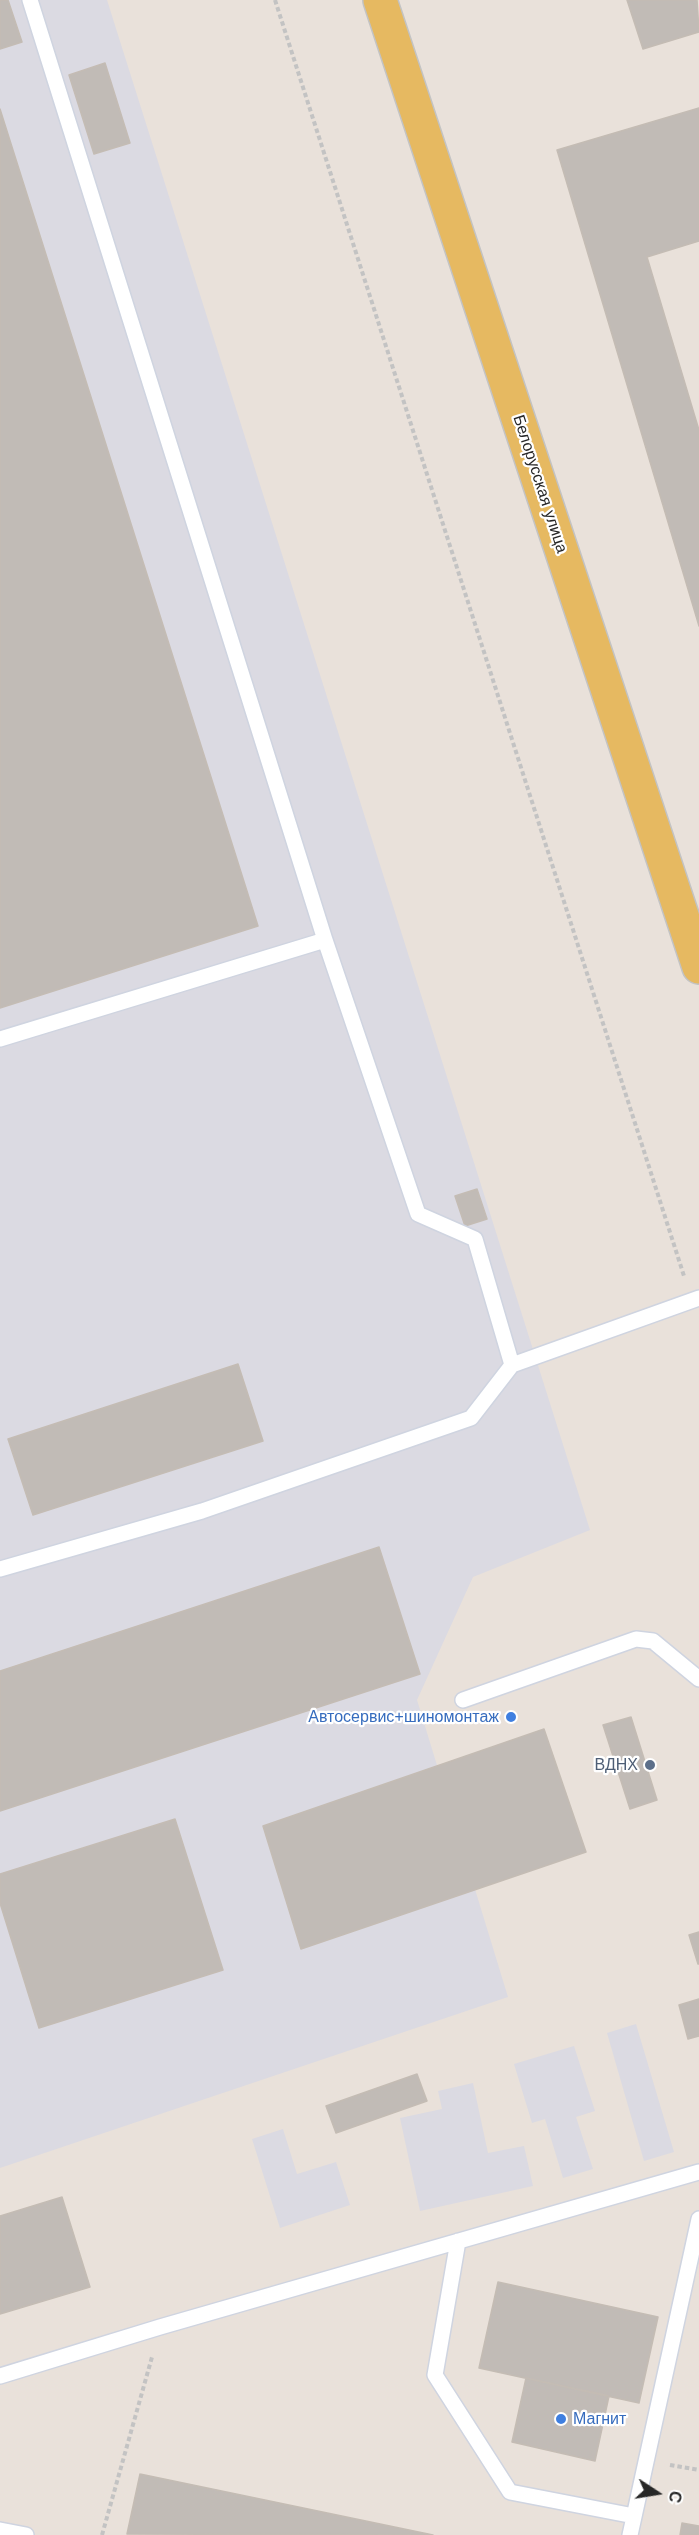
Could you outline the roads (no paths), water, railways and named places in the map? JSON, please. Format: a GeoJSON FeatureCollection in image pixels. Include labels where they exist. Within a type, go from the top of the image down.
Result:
{"type":"FeatureCollection","features":[{"type":"Feature","properties":{"kind":"main road","name":"Белорусская улица"},"geometry":{"type":"LineString","coordinates":[[380,0],[699,967]]}},
{"type":"Feature","properties":{"kind":"lane"},"geometry":{"type":"LineString","coordinates":[[30,0],[324,940],[418,1214],[475,1239],[512,1365]]}},
{"type":"Feature","properties":{"kind":"lane"},"geometry":{"type":"LineString","coordinates":[[0,1039],[324,940]]}},
{"type":"Feature","properties":{"kind":"lane"},"geometry":{"type":"LineString","coordinates":[[0,1569],[202,1511],[471,1418],[512,1365],[695,1299]]}},
{"type":"Feature","properties":{"kind":"lane"},"geometry":{"type":"LineString","coordinates":[[463,1700],[636,1639],[653,1641],[699,1679]]}},
{"type":"Feature","properties":{"kind":"lane"},"geometry":{"type":"LineString","coordinates":[[0,2376],[160,2327],[699,2172]]}},
{"type":"Feature","properties":{"kind":"lane"},"geometry":{"type":"LineString","coordinates":[[630,2535],[699,2219]]}},
{"type":"Feature","properties":{"kind":"lane"},"geometry":{"type":"LineString","coordinates":[[458,2241],[435,2375],[510,2492],[634,2516]]}},
{"type":"Feature","properties":{"kind":"lane"},"geometry":{"type":"LineString","coordinates":[[0,2530],[26,2535]]}},
{"type":"Feature","properties":{"kind":"place","name":"Автосервис+шиномонтаж"},"geometry":{"type":"Point","coordinates":[511,1717]}},
{"type":"Feature","properties":{"kind":"place","name":"ВДНХ"},"geometry":{"type":"Point","coordinates":[650,1765]}},
{"type":"Feature","properties":{"kind":"place","name":"Магнит"},"geometry":{"type":"Point","coordinates":[561,2419]}}]}
